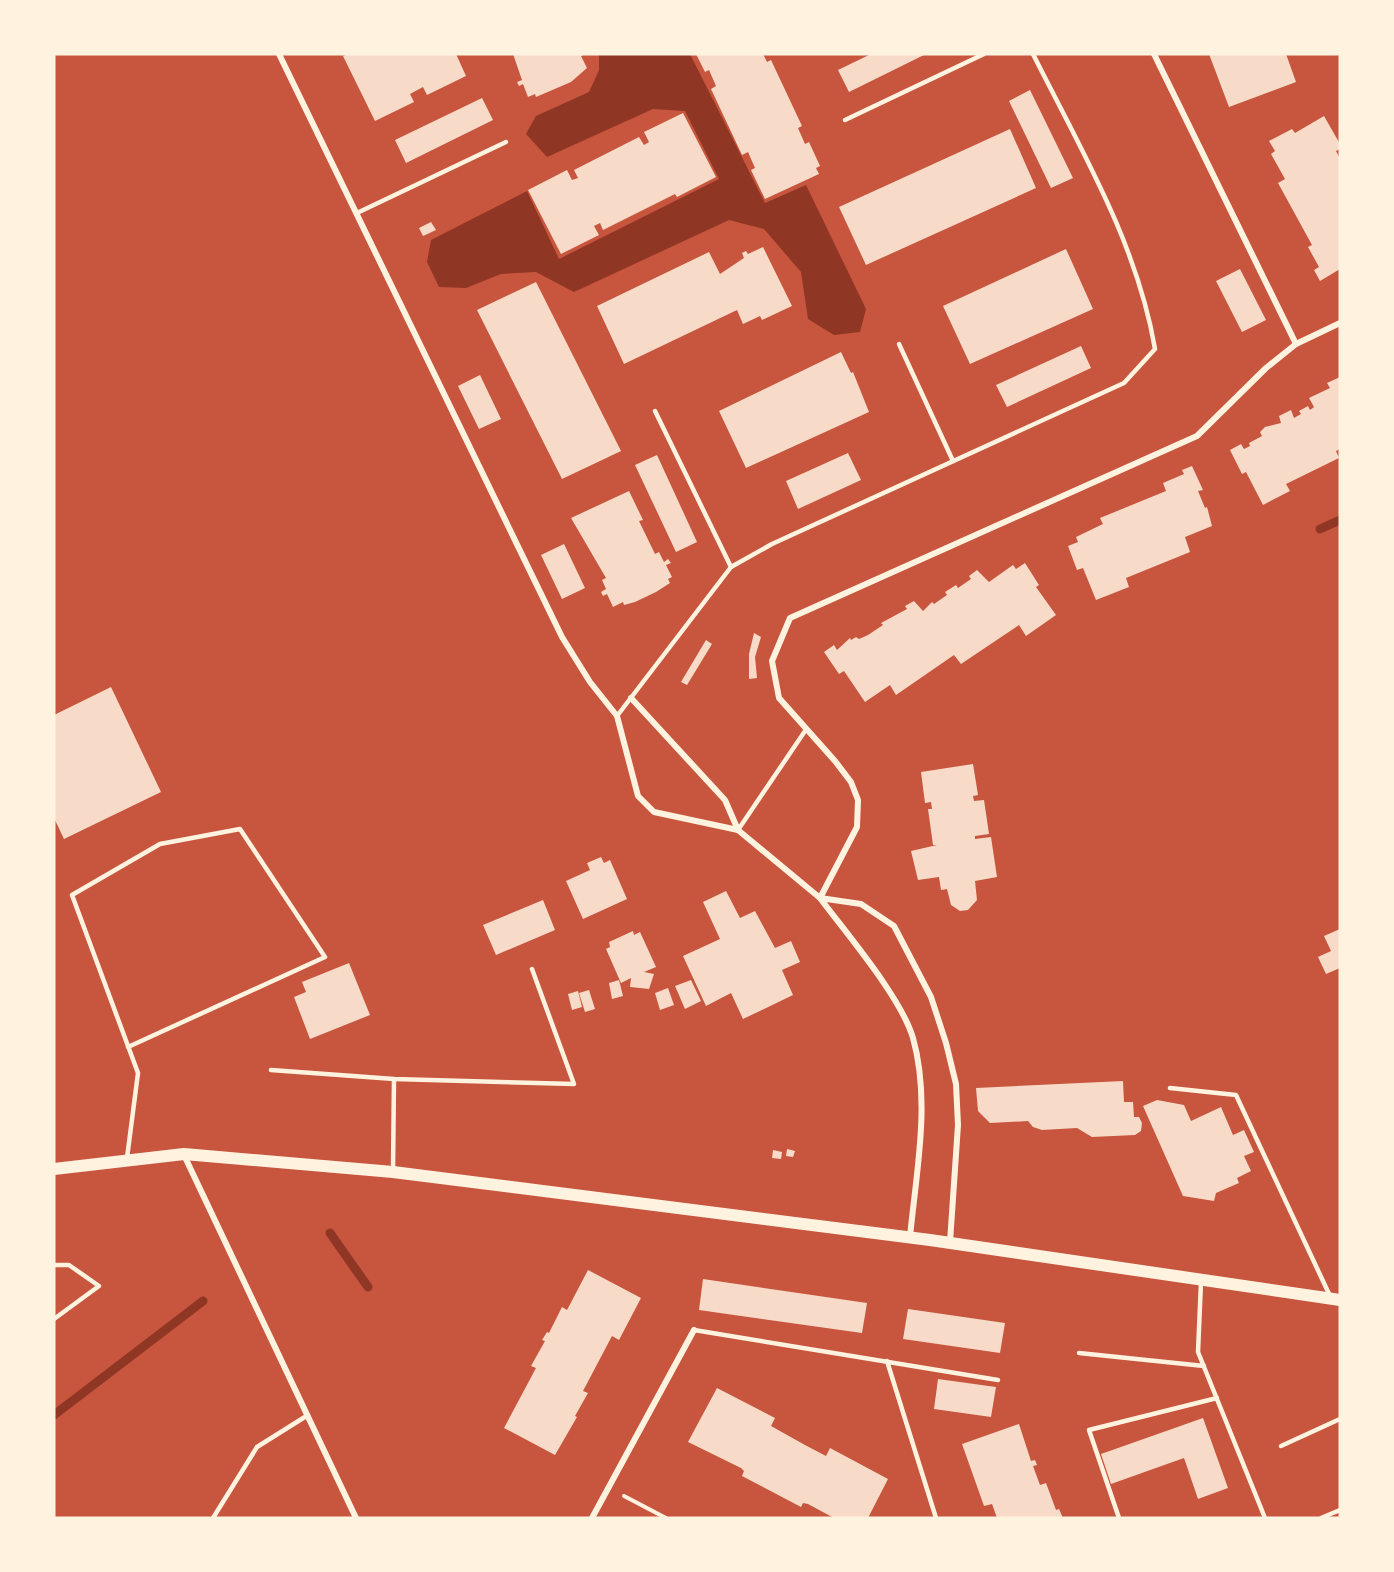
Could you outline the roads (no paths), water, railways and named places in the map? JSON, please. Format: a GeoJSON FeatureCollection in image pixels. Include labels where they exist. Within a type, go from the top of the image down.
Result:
{"type":"FeatureCollection","features":[{"type":"Feature","properties":{"kind":"main road"},"geometry":{"type":"LineString","coordinates":[[54,1169],[184,1154],[393,1172],[910,1237],[1335,1299]]}},
{"type":"Feature","properties":{"kind":"street"},"geometry":{"type":"LineString","coordinates":[[279,54],[562,637],[590,682],[617,716],[638,796],[654,812],[738,830],[820,897],[902,1013],[913,1036],[921,1077],[921,1109],[910,1237]]}},
{"type":"Feature","properties":{"kind":"street"},"geometry":{"type":"LineString","coordinates":[[1154,54],[1296,344]]}},
{"type":"Feature","properties":{"kind":"street"},"geometry":{"type":"LineString","coordinates":[[820,897],[857,827],[858,800],[851,782],[779,698],[771,661],[790,618],[1197,436],[1266,368],[1296,344],[1340,323]]}},
{"type":"Feature","properties":{"kind":"street"},"geometry":{"type":"LineString","coordinates":[[631,698],[725,800],[738,830]]}},
{"type":"Feature","properties":{"kind":"street"},"geometry":{"type":"LineString","coordinates":[[820,897],[861,904],[894,926],[931,997],[956,1084],[958,1125],[950,1243]]}},
{"type":"Feature","properties":{"kind":"street"},"geometry":{"type":"LineString","coordinates":[[184,1154],[356,1518]]}},
{"type":"Feature","properties":{"kind":"street"},"geometry":{"type":"LineString","coordinates":[[592,1518],[694,1330]]}},
{"type":"Feature","properties":{"kind":"lane"},"geometry":{"type":"LineString","coordinates":[[845,120],[984,54]]}},
{"type":"Feature","properties":{"kind":"lane"},"geometry":{"type":"LineString","coordinates":[[617,716],[731,567],[772,544],[1124,383],[1155,349],[1148,309],[1125,238],[1034,54]]}},
{"type":"Feature","properties":{"kind":"lane"},"geometry":{"type":"LineString","coordinates":[[357,213],[506,142]]}},
{"type":"Feature","properties":{"kind":"lane"},"geometry":{"type":"LineString","coordinates":[[899,344],[953,461]]}},
{"type":"Feature","properties":{"kind":"lane"},"geometry":{"type":"LineString","coordinates":[[655,411],[731,567]]}},
{"type":"Feature","properties":{"kind":"lane"},"geometry":{"type":"LineString","coordinates":[[738,830],[805,731]]}},
{"type":"Feature","properties":{"kind":"lane"},"geometry":{"type":"LineString","coordinates":[[127,1161],[138,1073],[128,1047],[72,895],[160,844],[240,829],[325,957],[128,1047]]}},
{"type":"Feature","properties":{"kind":"lane"},"geometry":{"type":"LineString","coordinates":[[271,1070],[394,1079],[574,1084],[532,969]]}},
{"type":"Feature","properties":{"kind":"lane"},"geometry":{"type":"LineString","coordinates":[[393,1172],[394,1079]]}},
{"type":"Feature","properties":{"kind":"lane"},"geometry":{"type":"LineString","coordinates":[[1170,1088],[1236,1095],[1335,1299]]}},
{"type":"Feature","properties":{"kind":"lane"},"geometry":{"type":"LineString","coordinates":[[54,1265],[69,1265],[99,1286],[54,1319]]}},
{"type":"Feature","properties":{"kind":"lane"},"geometry":{"type":"LineString","coordinates":[[1201,1280],[1198,1352],[1265,1518]]}},
{"type":"Feature","properties":{"kind":"lane"},"geometry":{"type":"LineString","coordinates":[[694,1330],[998,1380]]}},
{"type":"Feature","properties":{"kind":"lane"},"geometry":{"type":"LineString","coordinates":[[1079,1353],[1204,1366]]}},
{"type":"Feature","properties":{"kind":"lane"},"geometry":{"type":"LineString","coordinates":[[887,1361],[936,1518]]}},
{"type":"Feature","properties":{"kind":"lane"},"geometry":{"type":"LineString","coordinates":[[1119,1518],[1089,1430],[1217,1398]]}},
{"type":"Feature","properties":{"kind":"lane"},"geometry":{"type":"LineString","coordinates":[[213,1518],[257,1447],[308,1415]]}},
{"type":"Feature","properties":{"kind":"lane"},"geometry":{"type":"LineString","coordinates":[[1281,1446],[1340,1419]]}},
{"type":"Feature","properties":{"kind":"lane"},"geometry":{"type":"LineString","coordinates":[[1321,1518],[1340,1510]]}},
{"type":"Feature","properties":{"kind":"waterway"},"geometry":{"type":"LineString","coordinates":[[1320,529],[1340,520]]}},
{"type":"Feature","properties":{"kind":"waterway"},"geometry":{"type":"LineString","coordinates":[[330,1233],[368,1287]]}},
{"type":"Feature","properties":{"kind":"waterway"},"geometry":{"type":"LineString","coordinates":[[54,1415],[203,1301]]}}]}
